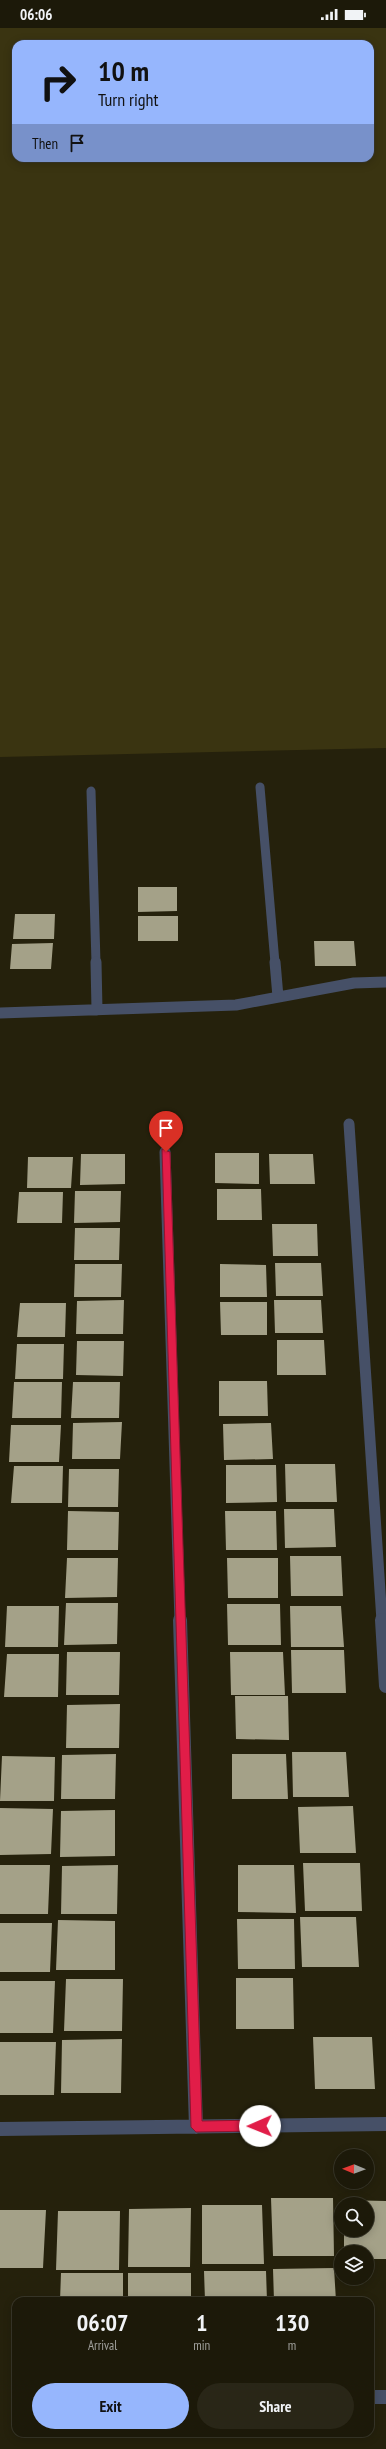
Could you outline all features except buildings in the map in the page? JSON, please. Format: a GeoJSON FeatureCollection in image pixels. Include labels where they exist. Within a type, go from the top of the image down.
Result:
{"type":"FeatureCollection","features":[{"type":"Feature","properties":{"kind":"street"},"geometry":{"type":"LineString","coordinates":[[260,787],[278,997]]}},
{"type":"Feature","properties":{"kind":"street"},"geometry":{"type":"LineString","coordinates":[[91,791],[97,1010]]}},
{"type":"Feature","properties":{"kind":"street"},"geometry":{"type":"LineString","coordinates":[[0,1013],[236,1005],[354,983],[386,982]]}},
{"type":"Feature","properties":{"kind":"street"},"geometry":{"type":"LineString","coordinates":[[349,1124],[386,1686]]}},
{"type":"Feature","properties":{"kind":"street"},"geometry":{"type":"LineString","coordinates":[[166,1152],[196,2127]]}},
{"type":"Feature","properties":{"kind":"street"},"geometry":{"type":"LineString","coordinates":[[0,2129],[386,2124]]}},
{"type":"Feature","properties":{"kind":"street"},"geometry":{"type":"LineString","coordinates":[[374,2397],[386,2397]]}},
{"type":"Feature","properties":{"kind":"shaded area"},"geometry":{"type":"Polygon","coordinates":[[[0,28],[386,28],[386,748],[0,757],[0,28]]]}},
{"type":"Feature","properties":{"kind":"route"},"geometry":{"type":"LineString","coordinates":[[166,1152],[196,2127],[260,2126]]}}]}
